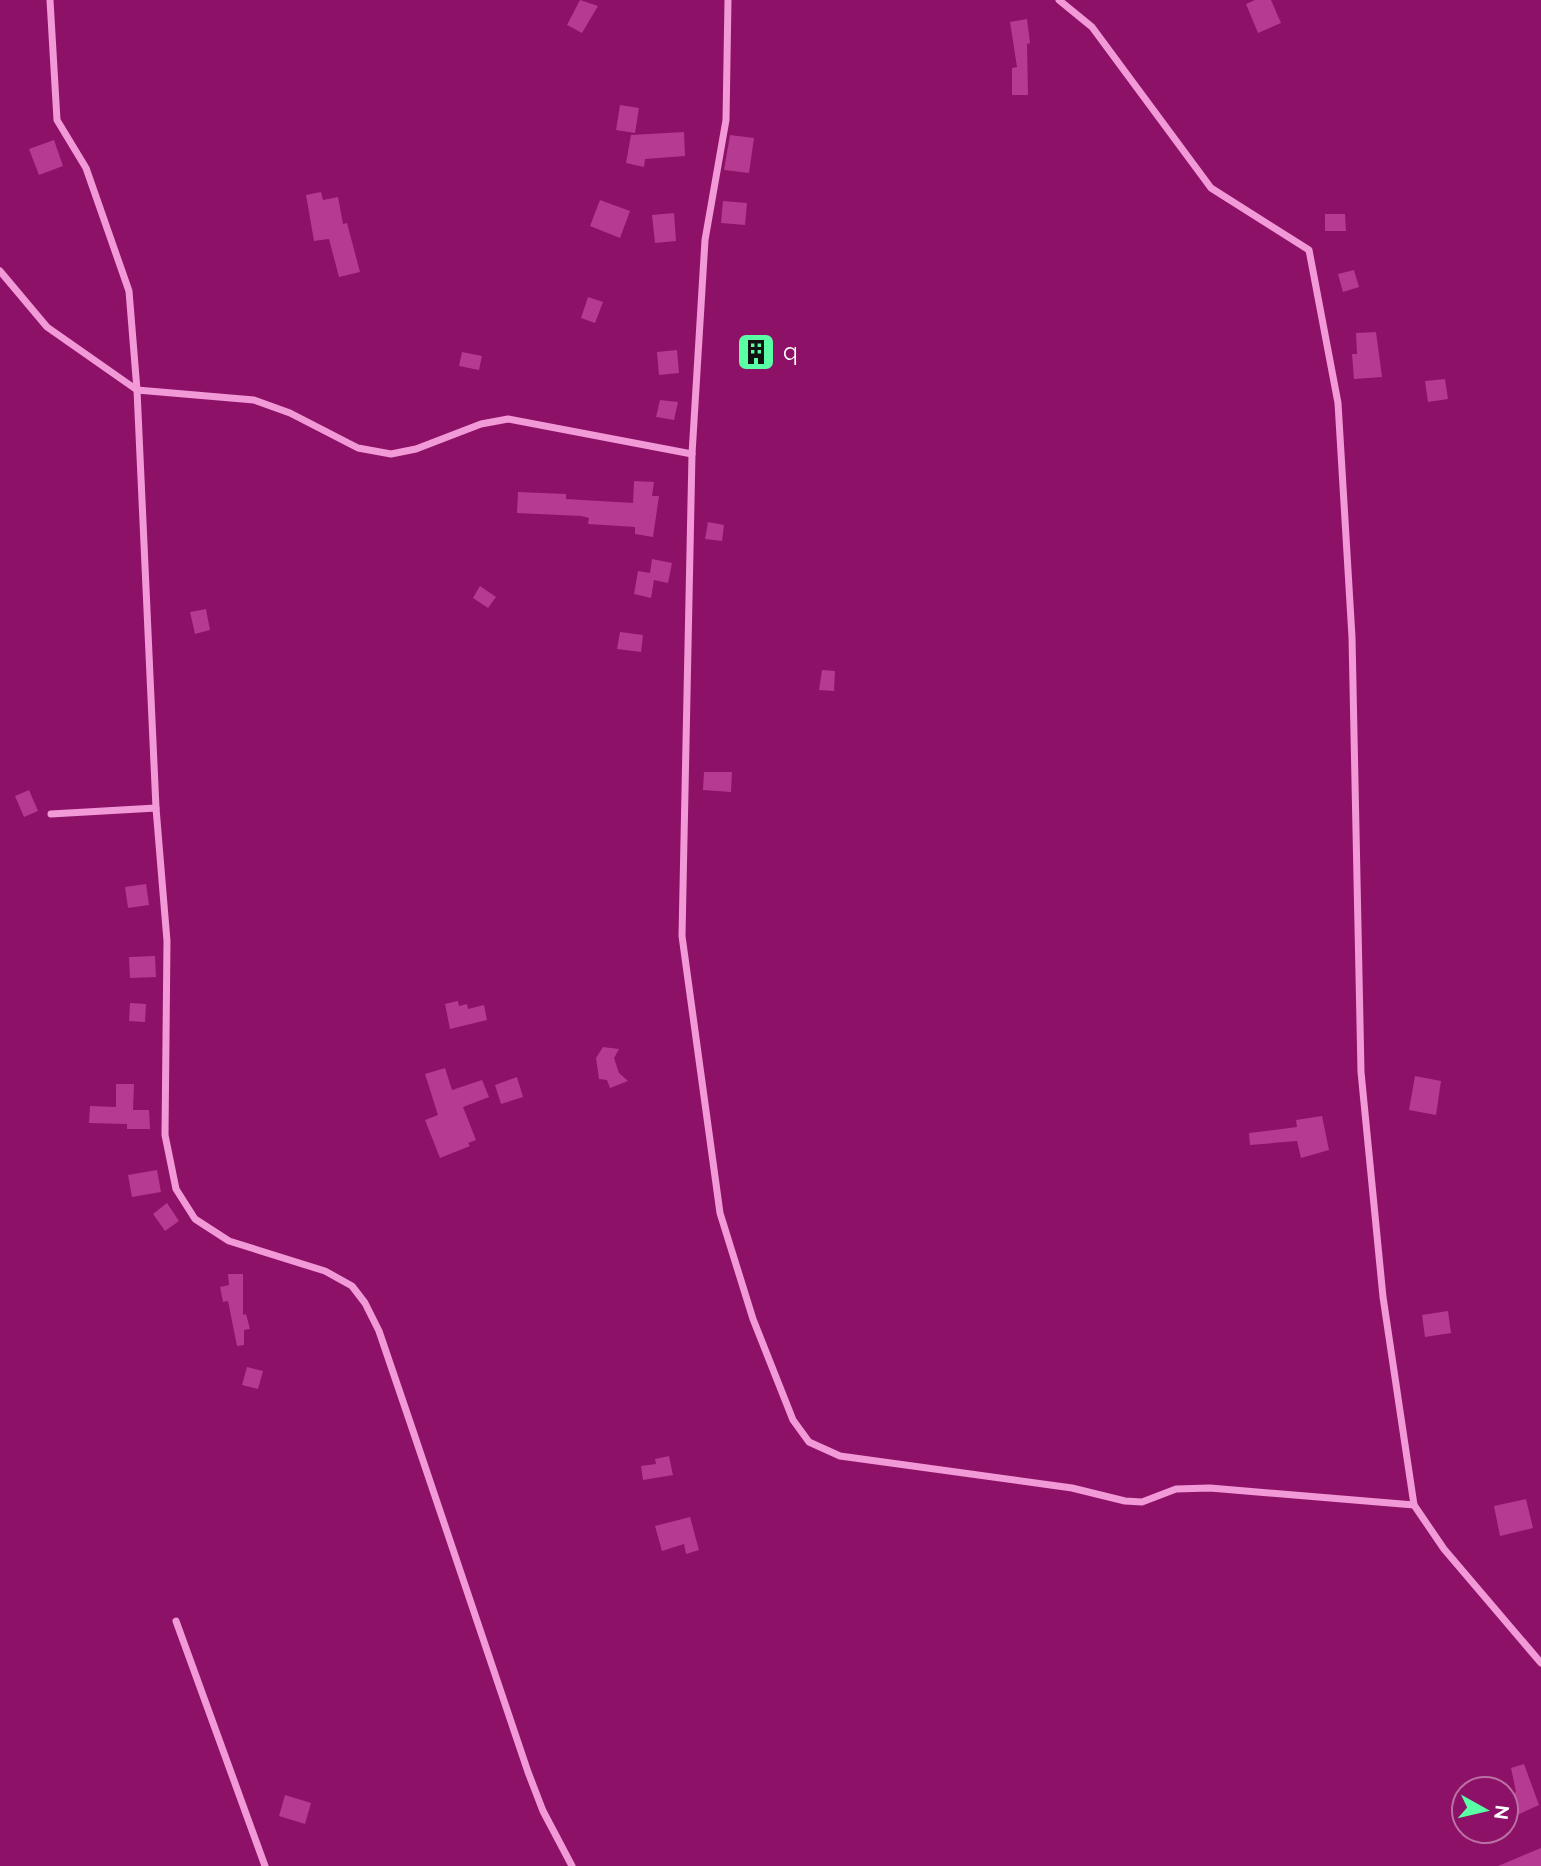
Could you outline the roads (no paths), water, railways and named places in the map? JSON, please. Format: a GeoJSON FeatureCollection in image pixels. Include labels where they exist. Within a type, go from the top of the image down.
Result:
{"type":"FeatureCollection","features":[{"type":"Feature","properties":{"kind":"street"},"geometry":{"type":"LineString","coordinates":[[50,0],[57,120],[86,167],[129,291],[137,390],[156,808],[167,941],[165,1135],[176,1189],[195,1219],[229,1241],[325,1271],[352,1286],[365,1303],[379,1331],[528,1772],[543,1811],[572,1866]]}},
{"type":"Feature","properties":{"kind":"street"},"geometry":{"type":"LineString","coordinates":[[728,0],[726,120],[705,240],[692,454],[682,936],[720,1213],[753,1319],[793,1420],[809,1442],[840,1456],[1072,1488],[1125,1501],[1142,1502],[1176,1489],[1210,1488],[1413,1505]]}},
{"type":"Feature","properties":{"kind":"street"},"geometry":{"type":"LineString","coordinates":[[1059,0],[1092,27],[1211,188],[1309,250],[1338,403],[1352,637],[1361,1072],[1382,1283],[1413,1505],[1444,1549],[1541,1663]]}},
{"type":"Feature","properties":{"kind":"street"},"geometry":{"type":"LineString","coordinates":[[0,271],[47,327],[137,390],[254,400],[290,413],[358,449],[391,454],[416,449],[481,424],[508,419],[692,454]]}},
{"type":"Feature","properties":{"kind":"street"},"geometry":{"type":"LineString","coordinates":[[51,814],[156,808]]}},
{"type":"Feature","properties":{"kind":"street"},"geometry":{"type":"LineString","coordinates":[[176,1621],[265,1866]]}},
{"type":"Feature","properties":{"kind":"place","name":"q"},"geometry":{"type":"Point","coordinates":[756,352]}}]}
